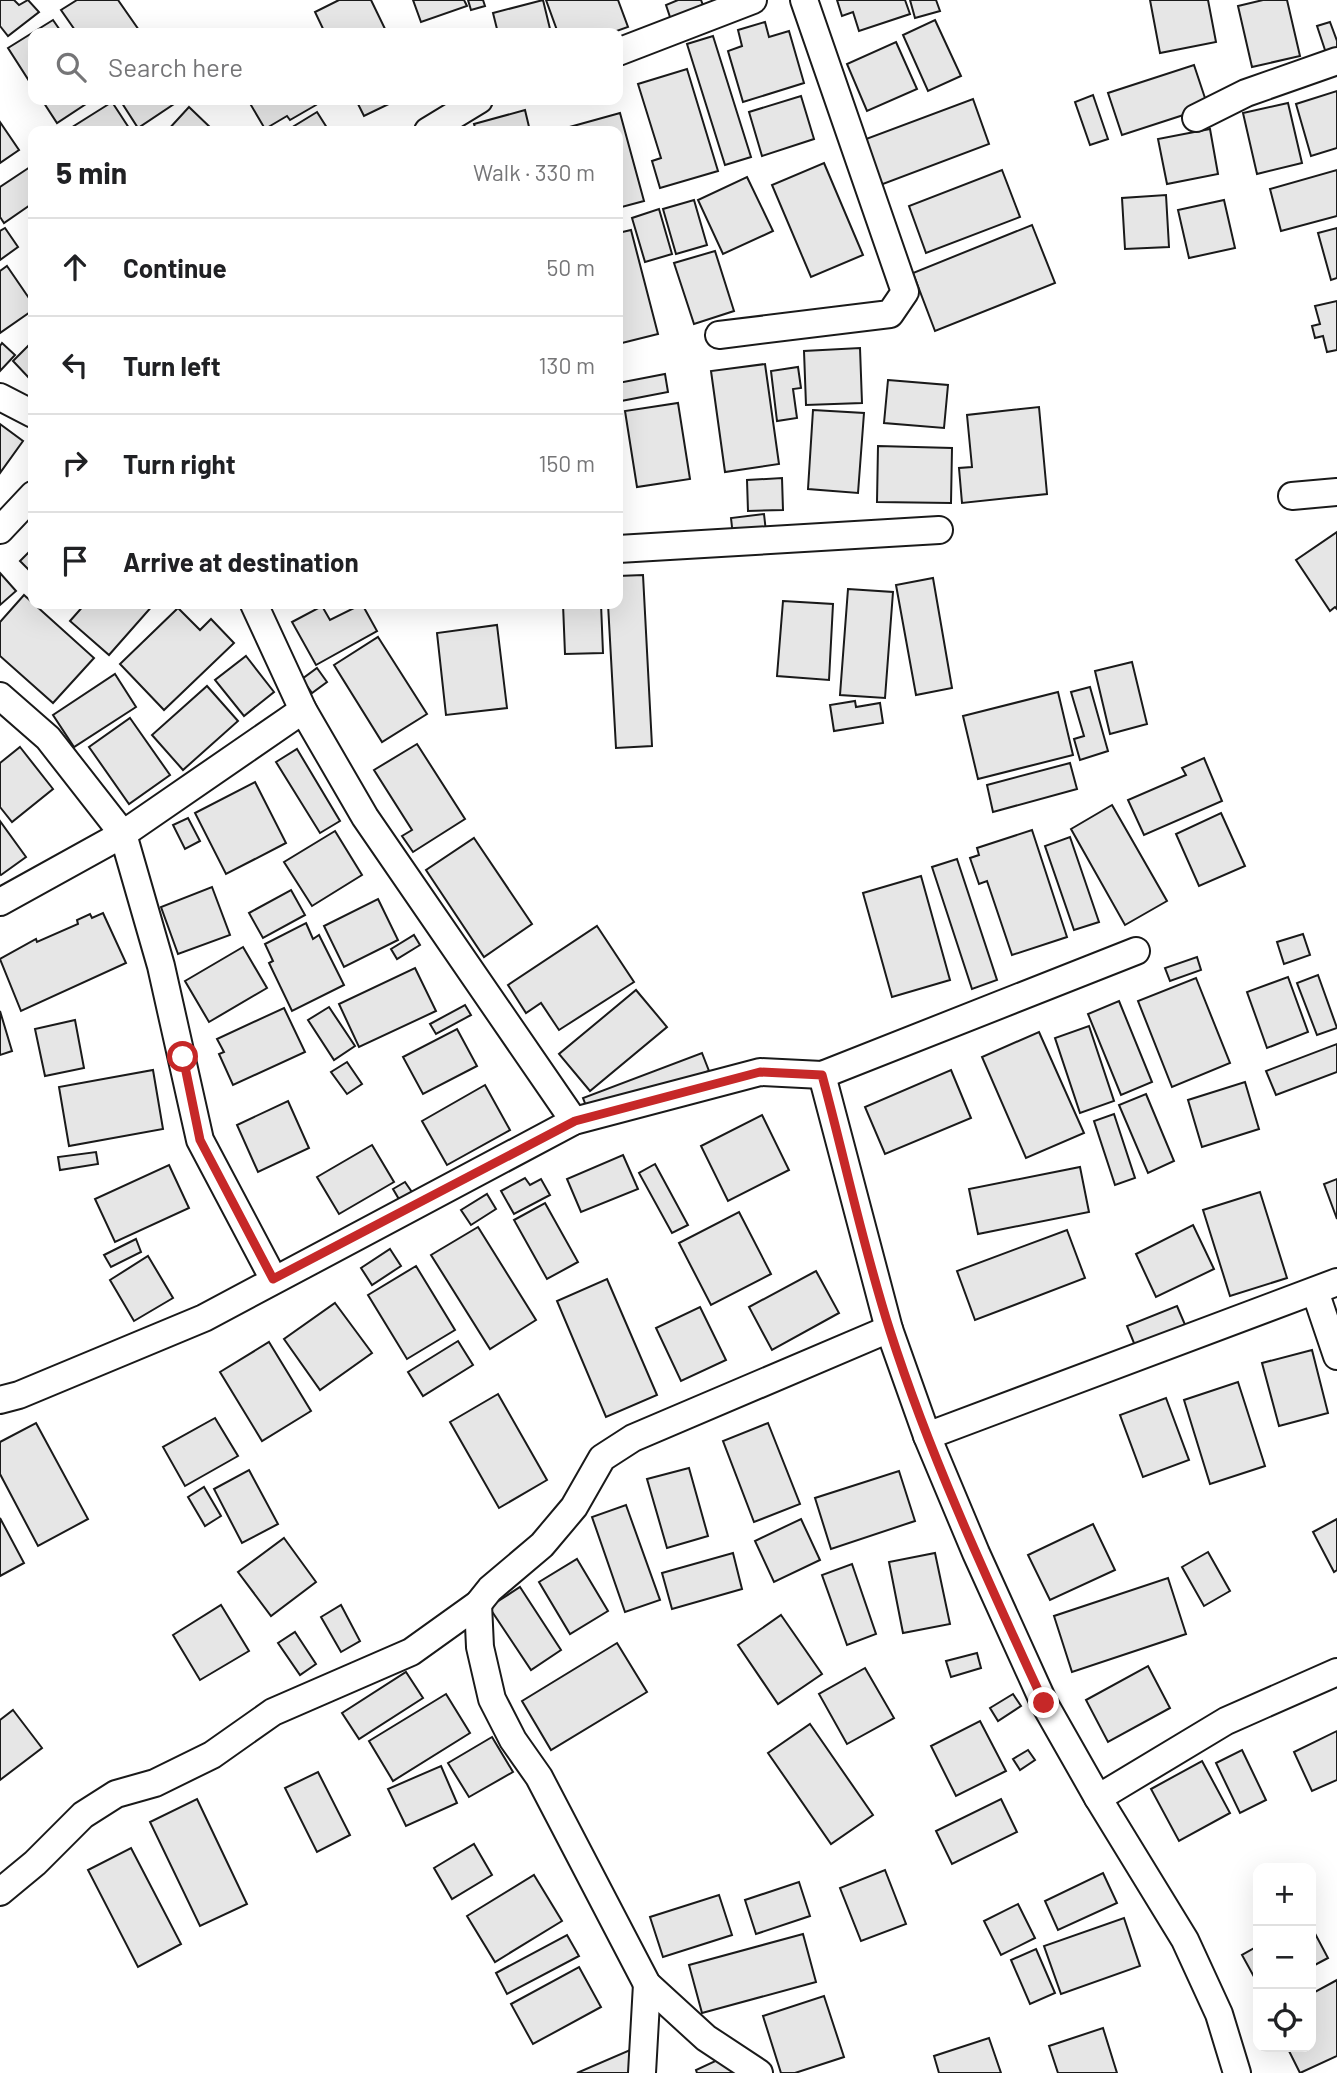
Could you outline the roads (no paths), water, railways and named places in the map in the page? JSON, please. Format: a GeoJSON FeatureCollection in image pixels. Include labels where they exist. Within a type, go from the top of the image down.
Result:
{"type":"FeatureCollection","features":[{"type":"Feature","properties":{"kind":"street"},"geometry":{"type":"LineString","coordinates":[[623,50],[753,0]]}},
{"type":"Feature","properties":{"kind":"street"},"geometry":{"type":"LineString","coordinates":[[719,335],[890,314],[905,292],[804,0]]}},
{"type":"Feature","properties":{"kind":"street"},"geometry":{"type":"LineString","coordinates":[[1196,118],[1246,93],[1337,61]]}},
{"type":"Feature","properties":{"kind":"street"},"geometry":{"type":"LineString","coordinates":[[436,126],[470,105]]}},
{"type":"Feature","properties":{"kind":"street"},"geometry":{"type":"LineString","coordinates":[[0,397],[28,411]]}},
{"type":"Feature","properties":{"kind":"street"},"geometry":{"type":"LineString","coordinates":[[1292,496],[1337,492]]}},
{"type":"Feature","properties":{"kind":"street"},"geometry":{"type":"LineString","coordinates":[[0,530],[28,500]]}},
{"type":"Feature","properties":{"kind":"street"},"geometry":{"type":"LineString","coordinates":[[623,550],[939,530]]}},
{"type":"Feature","properties":{"kind":"street"},"geometry":{"type":"LineString","coordinates":[[256,609],[303,710],[365,817],[575,1121]]}},
{"type":"Feature","properties":{"kind":"street"},"geometry":{"type":"LineString","coordinates":[[0,696],[48,738],[123,834],[161,966],[200,1140],[273,1279]]}},
{"type":"Feature","properties":{"kind":"street"},"geometry":{"type":"LineString","coordinates":[[0,902],[123,834],[303,710]]}},
{"type":"Feature","properties":{"kind":"street"},"geometry":{"type":"LineString","coordinates":[[0,1400],[19,1395],[204,1318],[575,1121],[760,1072],[822,1075],[1136,951]]}},
{"type":"Feature","properties":{"kind":"street"},"geometry":{"type":"LineString","coordinates":[[822,1075],[889,1329],[927,1436],[1044,1703],[1098,1798],[1185,1940],[1219,2014],[1237,2073]]}},
{"type":"Feature","properties":{"kind":"street"},"geometry":{"type":"LineString","coordinates":[[927,1436],[1326,1286],[1337,1356]]}},
{"type":"Feature","properties":{"kind":"street"},"geometry":{"type":"LineString","coordinates":[[0,1892],[35,1863],[83,1815],[116,1794],[155,1783],[212,1755],[273,1712],[411,1653],[478,1604],[490,1589],[542,1545],[574,1507],[602,1458],[633,1438],[889,1329]]}},
{"type":"Feature","properties":{"kind":"street"},"geometry":{"type":"LineString","coordinates":[[478,1604],[480,1647],[492,1699],[513,1740],[539,1777],[647,1984],[742,2069]]}},
{"type":"Feature","properties":{"kind":"street"},"geometry":{"type":"LineString","coordinates":[[1098,1798],[1226,1721],[1337,1672]]}},
{"type":"Feature","properties":{"kind":"street"},"geometry":{"type":"LineString","coordinates":[[642,2073],[647,1984]]}}]}
